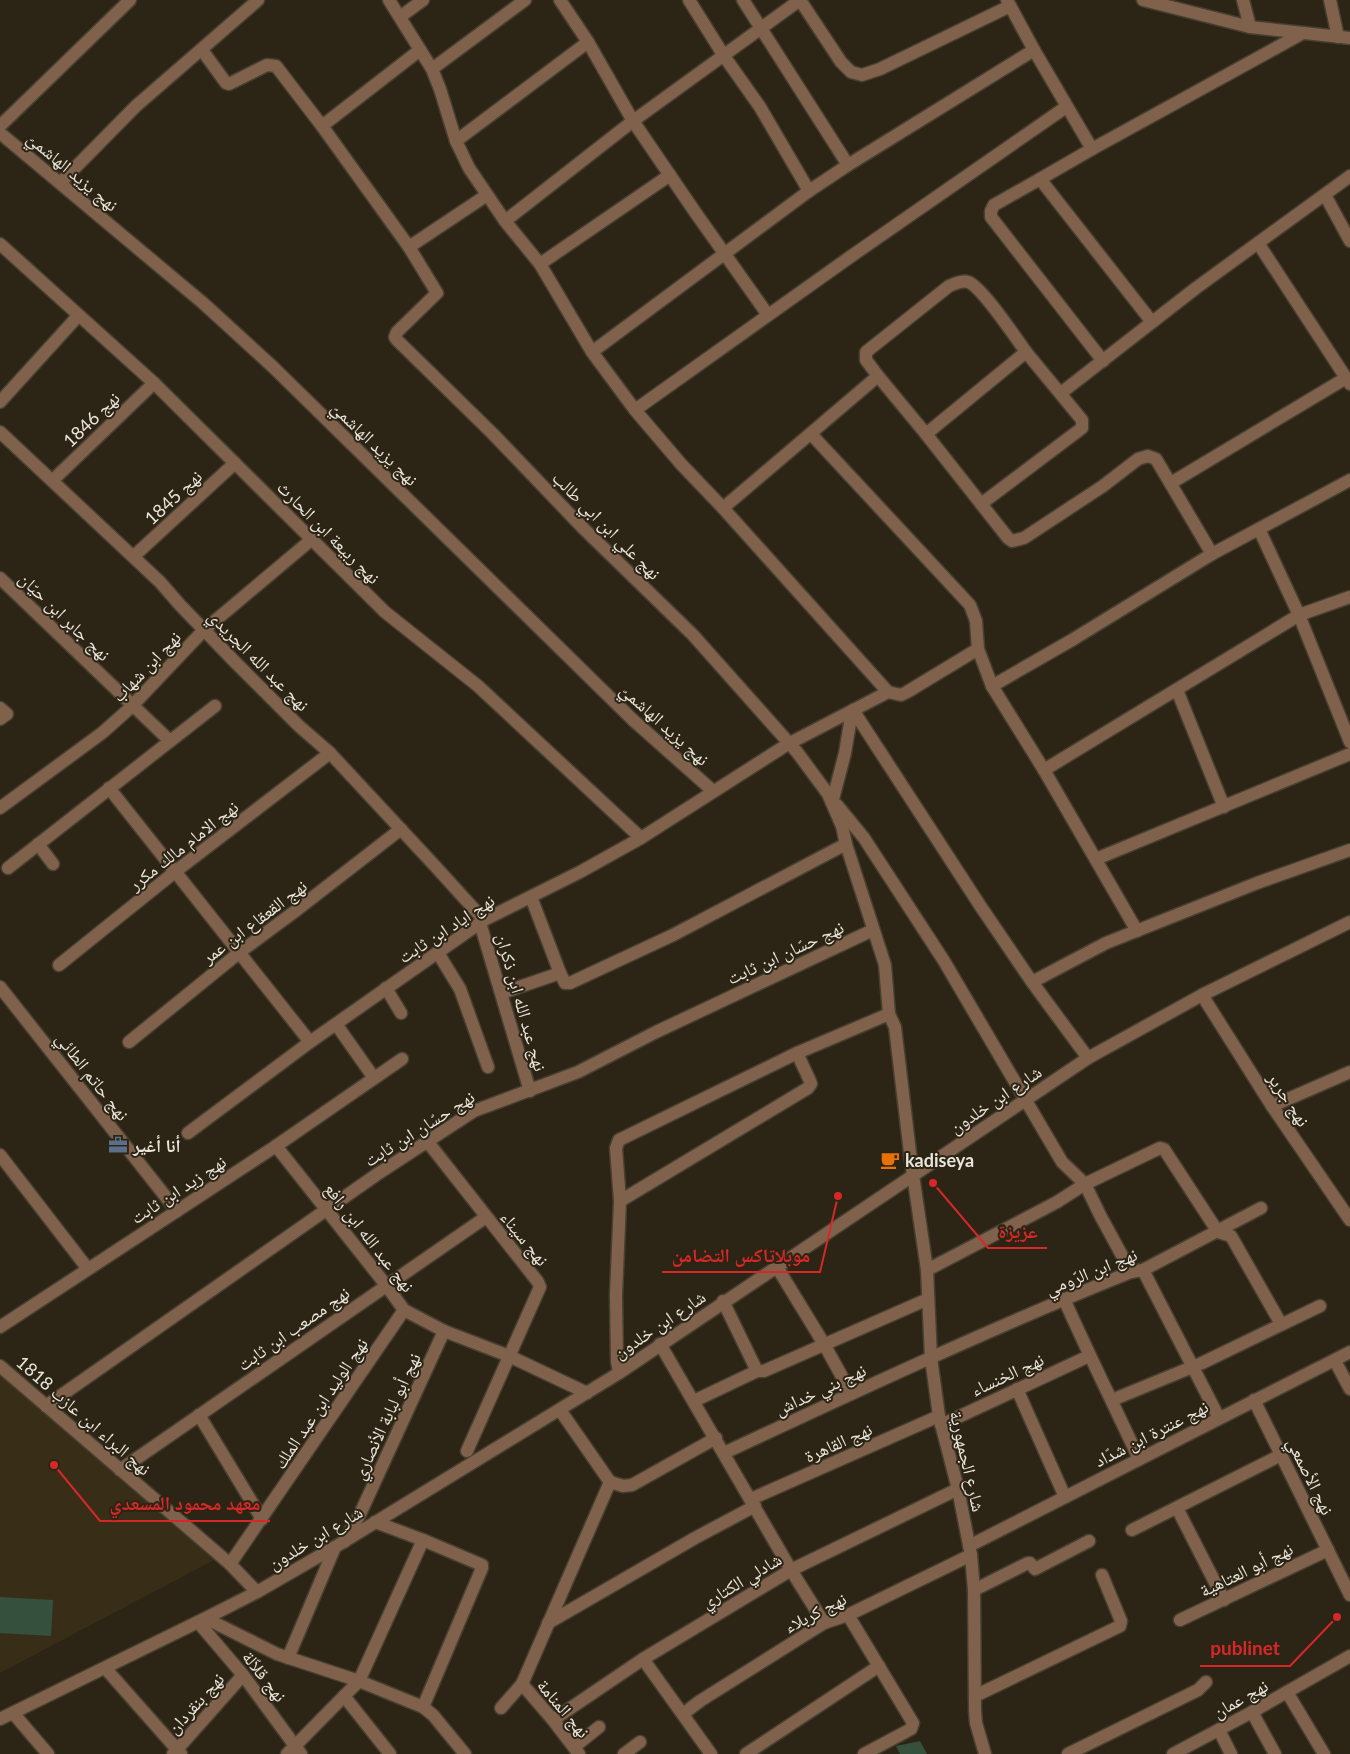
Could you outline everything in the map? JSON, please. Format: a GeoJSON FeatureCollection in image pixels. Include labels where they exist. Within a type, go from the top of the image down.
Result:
{"type":"FeatureCollection","features":[{"type":"Feature","properties":{"kind":"street"},"geometry":{"type":"LineString","coordinates":[[0,126],[130,0]]}},
{"type":"Feature","properties":{"kind":"street"},"geometry":{"type":"LineString","coordinates":[[60,183],[136,106],[258,0]]}},
{"type":"Feature","properties":{"kind":"street"},"geometry":{"type":"LineString","coordinates":[[389,0],[432,69],[456,141],[469,168],[505,221],[540,264],[592,352],[635,410],[681,464],[723,508],[888,692],[901,695],[978,649]]}},
{"type":"Feature","properties":{"kind":"street"},"geometry":{"type":"LineString","coordinates":[[400,17],[423,0]]}},
{"type":"Feature","properties":{"kind":"street"},"geometry":{"type":"LineString","coordinates":[[432,69],[525,0]]}},
{"type":"Feature","properties":{"kind":"street"},"geometry":{"type":"LineString","coordinates":[[560,0],[588,42],[633,121],[768,315]]}},
{"type":"Feature","properties":{"kind":"street"},"geometry":{"type":"LineString","coordinates":[[689,0],[724,56],[760,107],[810,191]]}},
{"type":"Feature","properties":{"kind":"street"},"geometry":{"type":"LineString","coordinates":[[743,0],[848,165]]}},
{"type":"Feature","properties":{"kind":"street"},"geometry":{"type":"LineString","coordinates":[[505,221],[633,121],[800,0],[841,62],[851,72],[862,75],[880,69],[1009,3],[1066,107],[1092,149]]}},
{"type":"Feature","properties":{"kind":"street"},"geometry":{"type":"LineString","coordinates":[[1142,0],[1250,27],[1344,37],[1330,0]]}},
{"type":"Feature","properties":{"kind":"street"},"geometry":{"type":"LineString","coordinates":[[1243,0],[1250,27]]}},
{"type":"Feature","properties":{"kind":"street"},"geometry":{"type":"LineString","coordinates":[[1103,361],[991,217],[994,205],[1092,149],[1303,34]]}},
{"type":"Feature","properties":{"kind":"street"},"geometry":{"type":"LineString","coordinates":[[456,141],[588,42]]}},
{"type":"Feature","properties":{"kind":"street"},"geometry":{"type":"LineString","coordinates":[[202,50],[226,83],[229,84],[267,65],[276,66],[322,126],[409,247],[488,195]]}},
{"type":"Feature","properties":{"kind":"street"},"geometry":{"type":"LineString","coordinates":[[322,126],[420,50]]}},
{"type":"Feature","properties":{"kind":"street"},"geometry":{"type":"LineString","coordinates":[[592,352],[848,165],[1034,50]]}},
{"type":"Feature","properties":{"kind":"street"},"geometry":{"type":"LineString","coordinates":[[635,410],[1066,107]]}},
{"type":"Feature","properties":{"kind":"street","name":"نهج يزيد الهاشميّ"},"geometry":{"type":"LineString","coordinates":[[0,133],[203,303],[273,367],[626,714],[713,791]]}},
{"type":"Feature","properties":{"kind":"street"},"geometry":{"type":"LineString","coordinates":[[540,264],[670,175]]}},
{"type":"Feature","properties":{"kind":"street"},"geometry":{"type":"LineString","coordinates":[[1061,394],[1152,322],[1350,176]]}},
{"type":"Feature","properties":{"kind":"street"},"geometry":{"type":"LineString","coordinates":[[1040,179],[1152,322]]}},
{"type":"Feature","properties":{"kind":"street"},"geometry":{"type":"LineString","coordinates":[[1325,195],[1350,241]]}},
{"type":"Feature","properties":{"kind":"street"},"geometry":{"type":"LineString","coordinates":[[1171,482],[1348,381],[1258,243]]}},
{"type":"Feature","properties":{"kind":"street","name":"نهج علي ابن ابي طالب"},"geometry":{"type":"LineString","coordinates":[[409,247],[438,293],[397,332],[395,337],[397,340],[693,636],[788,744],[831,799]]}},
{"type":"Feature","properties":{"kind":"street","name":"نهج ربيعة ابن الحارث"},"geometry":{"type":"LineString","coordinates":[[3,251],[154,382],[385,612],[478,686],[641,838]]}},
{"type":"Feature","properties":{"kind":"street"},"geometry":{"type":"LineString","coordinates":[[981,504],[1082,428],[1082,420],[1026,352],[979,290],[968,282],[959,282],[949,286],[866,352],[866,360],[1008,538],[1017,541],[1070,509],[1143,456],[1148,456],[1156,459],[1212,554]]}},
{"type":"Feature","properties":{"kind":"street"},"geometry":{"type":"LineString","coordinates":[[0,402],[78,316]]}},
{"type":"Feature","properties":{"kind":"street"},"geometry":{"type":"LineString","coordinates":[[926,434],[1026,352]]}},
{"type":"Feature","properties":{"kind":"street"},"geometry":{"type":"LineString","coordinates":[[723,508],[878,376]]}},
{"type":"Feature","properties":{"kind":"street","name":"نهج 1846"},"geometry":{"type":"LineString","coordinates":[[53,480],[154,382]]}},
{"type":"Feature","properties":{"kind":"street","name":"نهج عبد الله الجريدي"},"geometry":{"type":"LineString","coordinates":[[0,432],[134,556],[299,726],[330,754],[401,829],[482,922]]}},
{"type":"Feature","properties":{"kind":"street"},"geometry":{"type":"LineString","coordinates":[[811,434],[970,605],[976,621],[978,649],[992,686],[1044,770],[1136,931]]}},
{"type":"Feature","properties":{"kind":"street","name":"نهج 1845"},"geometry":{"type":"LineString","coordinates":[[134,556],[235,463]]}},
{"type":"Feature","properties":{"kind":"street"},"geometry":{"type":"LineString","coordinates":[[992,686],[1072,640],[1212,554],[1350,480]]}},
{"type":"Feature","properties":{"kind":"street"},"geometry":{"type":"LineString","coordinates":[[1259,529],[1299,615],[1350,742]]}},
{"type":"Feature","properties":{"kind":"street","name":"نهج ابن شهاب"},"geometry":{"type":"LineString","coordinates":[[0,808],[102,733],[132,705],[204,630],[311,540]]}},
{"type":"Feature","properties":{"kind":"street","name":"نهج جابر ابن حيّان"},"geometry":{"type":"LineString","coordinates":[[0,578],[170,741]]}},
{"type":"Feature","properties":{"kind":"street"},"geometry":{"type":"LineString","coordinates":[[1044,770],[1299,615],[1350,597]]}},
{"type":"Feature","properties":{"kind":"street"},"geometry":{"type":"LineString","coordinates":[[1177,690],[1224,807]]}},
{"type":"Feature","properties":{"kind":"street","name":"نهج اياد ابن ثابت"},"geometry":{"type":"LineString","coordinates":[[188,1133],[310,1042],[482,922],[531,898],[641,838],[788,744],[888,692]]}},
{"type":"Feature","properties":{"kind":"street"},"geometry":{"type":"LineString","coordinates":[[8,868],[215,706]]}},
{"type":"Feature","properties":{"kind":"street"},"geometry":{"type":"LineString","coordinates":[[0,708],[7,714],[0,719]]}},
{"type":"Feature","properties":{"kind":"street"},"geometry":{"type":"LineString","coordinates":[[852,710],[845,753],[831,799],[864,838],[944,961],[1062,1162],[1085,1184],[1100,1215],[1137,1271],[1192,1366],[1219,1418]]}},
{"type":"Feature","properties":{"kind":"street"},"geometry":{"type":"LineString","coordinates":[[852,710],[980,907],[1088,1058]]}},
{"type":"Feature","properties":{"kind":"street","name":"نهج الامام مالك مكرر"},"geometry":{"type":"LineString","coordinates":[[59,965],[176,871],[330,754]]}},
{"type":"Feature","properties":{"kind":"street"},"geometry":{"type":"LineString","coordinates":[[1096,860],[1350,754]]}},
{"type":"Feature","properties":{"kind":"street"},"geometry":{"type":"LineString","coordinates":[[109,788],[310,1042]]}},
{"type":"Feature","properties":{"kind":"street","name":"شارع الجمهورية"},"geometry":{"type":"LineString","coordinates":[[831,799],[842,826],[885,966],[889,1014],[895,1027],[927,1270],[931,1358],[940,1421],[958,1489],[970,1551],[974,1590],[976,1723],[984,1754]]}},
{"type":"Feature","properties":{"kind":"street","name":"نهج القعقاع ابن عمر"},"geometry":{"type":"LineString","coordinates":[[129,1042],[240,952],[401,829]]}},
{"type":"Feature","properties":{"kind":"street"},"geometry":{"type":"LineString","coordinates":[[38,844],[54,864]]}},
{"type":"Feature","properties":{"kind":"street"},"geometry":{"type":"LineString","coordinates":[[531,898],[562,981],[570,983],[673,935],[846,844]]}},
{"type":"Feature","properties":{"kind":"street"},"geometry":{"type":"LineString","coordinates":[[1032,982],[1102,945],[1257,883],[1350,850]]}},
{"type":"Feature","properties":{"kind":"street","name":"نهج عبد الله ابن ذكران"},"geometry":{"type":"LineString","coordinates":[[482,922],[530,1090]]}},
{"type":"Feature","properties":{"kind":"street","name":"شارع ابن خلدون"},"geometry":{"type":"LineString","coordinates":[[0,1719],[106,1669],[203,1620],[340,1545],[619,1373],[1088,1058],[1202,995],[1350,922]]}},
{"type":"Feature","properties":{"kind":"street","name":"نهج حسّان ابن ثابت"},"geometry":{"type":"LineString","coordinates":[[46,1406],[474,1110],[578,1072],[656,1032],[873,930]]}},
{"type":"Feature","properties":{"kind":"street"},"geometry":{"type":"LineString","coordinates":[[438,954],[460,989],[488,1066]]}},
{"type":"Feature","properties":{"kind":"street"},"geometry":{"type":"LineString","coordinates":[[502,993],[560,973]]}},
{"type":"Feature","properties":{"kind":"street","name":"نهج حاتم الطائي"},"geometry":{"type":"LineString","coordinates":[[0,987],[177,1211]]}},
{"type":"Feature","properties":{"kind":"street"},"geometry":{"type":"LineString","coordinates":[[386,988],[401,1013]]}},
{"type":"Feature","properties":{"kind":"street","name":"نهج جرير"},"geometry":{"type":"LineString","coordinates":[[1202,995],[1272,1106],[1348,1214]]}},
{"type":"Feature","properties":{"kind":"street"},"geometry":{"type":"LineString","coordinates":[[619,1373],[617,1361],[616,1295],[620,1201],[616,1148],[619,1140],[796,1053],[889,1014]]}},
{"type":"Feature","properties":{"kind":"street"},"geometry":{"type":"LineString","coordinates":[[336,1024],[374,1078]]}},
{"type":"Feature","properties":{"kind":"street"},"geometry":{"type":"LineString","coordinates":[[620,1201],[808,1088],[811,1084],[810,1081],[796,1053]]}},
{"type":"Feature","properties":{"kind":"street","name":"نهج زيد ابن ثابت"},"geometry":{"type":"LineString","coordinates":[[0,1327],[276,1146],[402,1059]]}},
{"type":"Feature","properties":{"kind":"street"},"geometry":{"type":"LineString","coordinates":[[1272,1106],[1350,1072]]}},
{"type":"Feature","properties":{"kind":"street","name":"نهج سيناء"},"geometry":{"type":"LineString","coordinates":[[427,1141],[540,1287],[467,1451]]}},
{"type":"Feature","properties":{"kind":"street","name":"نهج عبد الله ابن رافع"},"geometry":{"type":"LineString","coordinates":[[276,1146],[404,1310],[444,1331],[509,1356],[586,1394]]}},
{"type":"Feature","properties":{"kind":"street"},"geometry":{"type":"LineString","coordinates":[[927,1270],[1056,1202],[1085,1184],[1160,1148],[1164,1149],[1218,1232],[1230,1236],[1281,1324]]}},
{"type":"Feature","properties":{"kind":"street"},"geometry":{"type":"LineString","coordinates":[[0,1155],[88,1270]]}},
{"type":"Feature","properties":{"kind":"street","name":"نهج ابن الرّومي"},"geometry":{"type":"LineString","coordinates":[[931,1358],[1064,1299],[1137,1271],[1218,1232],[1261,1208]]}},
{"type":"Feature","properties":{"kind":"street","name":"نهج مصعب ابن ثابت"},"geometry":{"type":"LineString","coordinates":[[120,1470],[486,1217]]}},
{"type":"Feature","properties":{"kind":"street"},"geometry":{"type":"LineString","coordinates":[[777,1267],[824,1344],[851,1394]]}},
{"type":"Feature","properties":{"kind":"street"},"geometry":{"type":"LineString","coordinates":[[694,1401],[757,1371],[764,1370],[928,1299]]}},
{"type":"Feature","properties":{"kind":"street"},"geometry":{"type":"LineString","coordinates":[[1064,1299],[1089,1356],[1101,1376],[1139,1459]]}},
{"type":"Feature","properties":{"kind":"street"},"geometry":{"type":"LineString","coordinates":[[724,1302],[757,1371]]}},
{"type":"Feature","properties":{"kind":"street"},"geometry":{"type":"LineString","coordinates":[[1112,1400],[1192,1366],[1320,1306]]}},
{"type":"Feature","properties":{"kind":"street","name":"نهج الوليد ابن عبد الملك"},"geometry":{"type":"LineString","coordinates":[[230,1564],[404,1310]]}},
{"type":"Feature","properties":{"kind":"street","name":"نهج أبو لبابة الأنصاري"},"geometry":{"type":"LineString","coordinates":[[288,1658],[340,1545],[360,1514],[444,1331]]}},
{"type":"Feature","properties":{"kind":"street"},"geometry":{"type":"LineString","coordinates":[[660,1344],[824,1624]]}},
{"type":"Feature","properties":{"kind":"street","name":"نهج عنترة ابن شدّاد"},"geometry":{"type":"LineString","coordinates":[[970,1551],[1064,1497],[1350,1352]]}},
{"type":"Feature","properties":{"kind":"street","name":"نهج الخنساء"},"geometry":{"type":"LineString","coordinates":[[940,1421],[1089,1356]]}},
{"type":"Feature","properties":{"kind":"street","name":"نهج بني خداش"},"geometry":{"type":"LineString","coordinates":[[724,1453],[931,1358]]}},
{"type":"Feature","properties":{"kind":"street"},"geometry":{"type":"LineString","coordinates":[[1335,1361],[1350,1389]]}},
{"type":"Feature","properties":{"kind":"street","name":"نهج البراء ابن عازب 1818"},"geometry":{"type":"LineString","coordinates":[[0,1366],[230,1564],[257,1592]]}},
{"type":"Feature","properties":{"kind":"street"},"geometry":{"type":"LineString","coordinates":[[1017,1389],[1064,1497]]}},
{"type":"Feature","properties":{"kind":"street","name":"نهج الأصمعي"},"geometry":{"type":"LineString","coordinates":[[1254,1400],[1350,1595]]}},
{"type":"Feature","properties":{"kind":"street"},"geometry":{"type":"LineString","coordinates":[[560,1410],[610,1482],[623,1486],[632,1485],[716,1438]]}},
{"type":"Feature","properties":{"kind":"street"},"geometry":{"type":"LineString","coordinates":[[199,1415],[262,1519]]}},
{"type":"Feature","properties":{"kind":"street","name":"نهج القاهرة"},"geometry":{"type":"LineString","coordinates":[[548,1623],[753,1503],[940,1421]]}},
{"type":"Feature","properties":{"kind":"street"},"geometry":{"type":"LineString","coordinates":[[1132,1530],[1281,1455]]}},
{"type":"Feature","properties":{"kind":"street"},"geometry":{"type":"LineString","coordinates":[[501,1708],[522,1684],[610,1482]]}},
{"type":"Feature","properties":{"kind":"street","name":"شادلي الكتاري"},"geometry":{"type":"LineString","coordinates":[[553,1720],[644,1659],[792,1570],[958,1489]]}},
{"type":"Feature","properties":{"kind":"street"},"geometry":{"type":"LineString","coordinates":[[1177,1508],[1224,1600]]}},
{"type":"Feature","properties":{"kind":"street"},"geometry":{"type":"LineString","coordinates":[[375,1522],[481,1564],[482,1568],[423,1707]]}},
{"type":"Feature","properties":{"kind":"street"},"geometry":{"type":"LineString","coordinates":[[294,1751],[359,1680],[423,1540]]}},
{"type":"Feature","properties":{"kind":"street"},"geometry":{"type":"LineString","coordinates":[[974,1590],[1028,1563],[1035,1569],[1089,1541]]}},
{"type":"Feature","properties":{"kind":"street","name":"نهج أبو العتاهية"},"geometry":{"type":"LineString","coordinates":[[1180,1620],[1328,1550]]}},
{"type":"Feature","properties":{"kind":"street","name":"نهج كربلاء"},"geometry":{"type":"LineString","coordinates":[[683,1714],[708,1696],[824,1624],[848,1615],[970,1551]]}},
{"type":"Feature","properties":{"kind":"street"},"geometry":{"type":"LineString","coordinates":[[975,1696],[1120,1626],[1121,1621],[1102,1575]]}},
{"type":"Feature","properties":{"kind":"street"},"geometry":{"type":"LineString","coordinates":[[848,1615],[913,1723],[912,1729],[864,1754]]}},
{"type":"Feature","properties":{"kind":"street"},"geometry":{"type":"LineString","coordinates":[[203,1620],[213,1622],[288,1658],[359,1680],[423,1707],[433,1715],[465,1754]]}},
{"type":"Feature","properties":{"kind":"street","name":"نهج قلاّلة"},"geometry":{"type":"LineString","coordinates":[[203,1620],[294,1751]]}},
{"type":"Feature","properties":{"kind":"street","name":"نهج عمان"},"geometry":{"type":"LineString","coordinates":[[1173,1754],[1187,1751],[1219,1730],[1350,1656]]}},
{"type":"Feature","properties":{"kind":"street"},"geometry":{"type":"LineString","coordinates":[[644,1659],[711,1754]]}},
{"type":"Feature","properties":{"kind":"street"},"geometry":{"type":"LineString","coordinates":[[746,1754],[879,1666]]}},
{"type":"Feature","properties":{"kind":"street"},"geometry":{"type":"LineString","coordinates":[[106,1669],[177,1752]]}},
{"type":"Feature","properties":{"kind":"street","name":"نهج بنقردان"},"geometry":{"type":"LineString","coordinates":[[177,1752],[243,1675]]}},
{"type":"Feature","properties":{"kind":"street"},"geometry":{"type":"LineString","coordinates":[[1068,1754],[1198,1690],[1206,1682]]}},
{"type":"Feature","properties":{"kind":"street","name":"نهج المنامة"},"geometry":{"type":"LineString","coordinates":[[522,1684],[576,1750]]}},
{"type":"Feature","properties":{"kind":"street"},"geometry":{"type":"LineString","coordinates":[[1287,1692],[1324,1754]]}},
{"type":"Feature","properties":{"kind":"street"},"geometry":{"type":"LineString","coordinates":[[344,1696],[390,1754]]}},
{"type":"Feature","properties":{"kind":"street"},"geometry":{"type":"LineString","coordinates":[[1252,1712],[1275,1754]]}},
{"type":"Feature","properties":{"kind":"street"},"geometry":{"type":"LineString","coordinates":[[13,1713],[48,1754]]}},
{"type":"Feature","properties":{"kind":"street"},"geometry":{"type":"LineString","coordinates":[[576,1750],[599,1727]]}},
{"type":"Feature","properties":{"kind":"street"},"geometry":{"type":"LineString","coordinates":[[1219,1730],[1231,1754]]}},
{"type":"Feature","properties":{"kind":"street"},"geometry":{"type":"LineString","coordinates":[[624,1754],[640,1742]]}},
{"type":"Feature","properties":{"kind":"shaded area"},"geometry":{"type":"Polygon","coordinates":[[[0,1369],[214,1560],[0,1673],[0,1369]]]}},
{"type":"Feature","properties":{"kind":"green space"},"geometry":{"type":"Polygon","coordinates":[[[0,1597],[53,1600],[51,1636],[0,1633],[0,1597]]]}},
{"type":"Feature","properties":{"kind":"green space"},"geometry":{"type":"Polygon","coordinates":[[[920,1741],[927,1754],[900,1754],[896,1746],[920,1741]]]}},
{"type":"Feature","properties":{"kind":"place","name":"أنا أغير"},"geometry":{"type":"Point","coordinates":[118,1145]}},
{"type":"Feature","properties":{"kind":"place","name":"kadiseya"},"geometry":{"type":"Point","coordinates":[890,1160]}},
{"type":"Feature","properties":{"kind":"place","name":"عزيزة"},"geometry":{"type":"Point","coordinates":[933,1183]}},
{"type":"Feature","properties":{"kind":"place","name":"موبلاتاكس التضامن"},"geometry":{"type":"Point","coordinates":[838,1196]}},
{"type":"Feature","properties":{"kind":"place","name":"معهد محمود المسعدي"},"geometry":{"type":"Point","coordinates":[54,1465]}},
{"type":"Feature","properties":{"kind":"place","name":"publinet"},"geometry":{"type":"Point","coordinates":[1337,1617]}}]}
